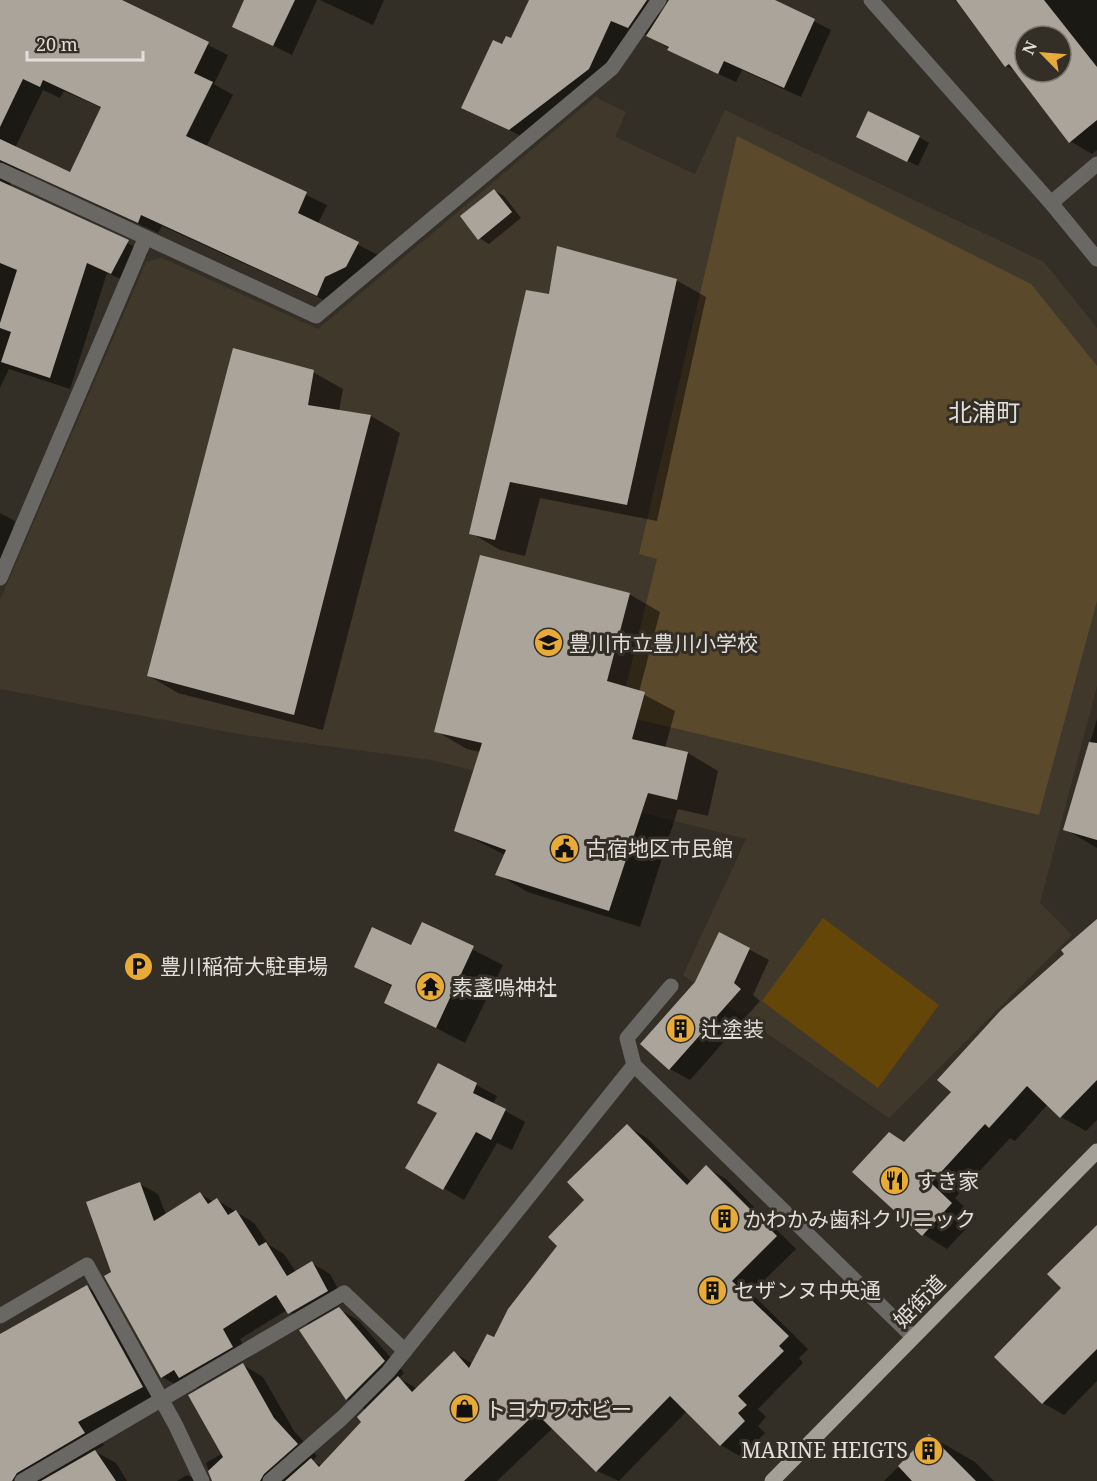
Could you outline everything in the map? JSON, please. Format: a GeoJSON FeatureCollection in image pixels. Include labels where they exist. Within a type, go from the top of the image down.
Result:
{"type":"FeatureCollection","features":[{"type":"Feature","properties":{"kind":"main road","name":"姫街道"},"geometry":{"type":"LineString","coordinates":[[772,1481],[1097,1151]]}},
{"type":"Feature","properties":{"kind":"street"},"geometry":{"type":"LineString","coordinates":[[0,170],[145,239],[316,316],[612,68],[659,0]]}},
{"type":"Feature","properties":{"kind":"street"},"geometry":{"type":"LineString","coordinates":[[871,0],[1051,203],[1097,259]]}},
{"type":"Feature","properties":{"kind":"street"},"geometry":{"type":"LineString","coordinates":[[1051,203],[1097,164]]}},
{"type":"Feature","properties":{"kind":"street"},"geometry":{"type":"LineString","coordinates":[[0,578],[145,239]]}},
{"type":"Feature","properties":{"kind":"street"},"geometry":{"type":"LineString","coordinates":[[671,986],[627,1038],[634,1065],[913,1337]]}},
{"type":"Feature","properties":{"kind":"street"},"geometry":{"type":"LineString","coordinates":[[270,1481],[342,1418],[405,1351],[634,1065]]}},
{"type":"Feature","properties":{"kind":"street"},"geometry":{"type":"LineString","coordinates":[[0,1316],[87,1265],[202,1481]]}},
{"type":"Feature","properties":{"kind":"street"},"geometry":{"type":"LineString","coordinates":[[22,1481],[344,1293],[405,1351]]}},
{"type":"Feature","properties":{"kind":"shaded area","name":"豊川市立豊川小学校"},"geometry":{"type":"Polygon","coordinates":[[[595,97],[626,112],[615,137],[695,174],[725,110],[1044,262],[1097,328],[1097,686],[1040,903],[1072,935],[889,1118],[683,975],[746,839],[432,760],[244,735],[0,689],[0,600],[146,262],[162,258],[318,329],[595,97]]]}},
{"type":"Feature","properties":{"kind":"shaded area"},"geometry":{"type":"Polygon","coordinates":[[[737,136],[1031,284],[1097,366],[1097,601],[1039,815],[619,715],[657,559],[639,554],[737,136]]]}},
{"type":"Feature","properties":{"kind":"shaded area"},"geometry":{"type":"Polygon","coordinates":[[[823,918],[939,1005],[878,1088],[762,1001],[823,918]]]}},
{"type":"Feature","properties":{"kind":"building"},"geometry":{"type":"Polygon","coordinates":[[[0,0],[122,0],[209,42],[194,73],[213,82],[186,136],[307,192],[298,213],[359,242],[346,267],[325,277],[317,296],[141,215],[138,223],[0,160],[0,139],[70,172],[101,107],[43,80],[40,87],[23,79],[0,127],[0,0]]]}},
{"type":"Feature","properties":{"kind":"building"},"geometry":{"type":"Polygon","coordinates":[[[244,0],[295,0],[273,46],[232,27],[244,0]]]}},
{"type":"Feature","properties":{"kind":"building"},"geometry":{"type":"Polygon","coordinates":[[[529,0],[647,0],[628,28],[611,21],[589,69],[509,130],[461,108],[493,40],[502,44],[506,36],[511,38],[529,0]]]}},
{"type":"Feature","properties":{"kind":"building"},"geometry":{"type":"Polygon","coordinates":[[[669,0],[775,0],[815,19],[784,88],[724,61],[718,74],[667,50],[669,47],[646,36],[669,0]]]}},
{"type":"Feature","properties":{"kind":"building"},"geometry":{"type":"Polygon","coordinates":[[[956,0],[1044,0],[1063,24],[1013,24],[1013,69],[1009,64],[1005,67],[956,0]]]}},
{"type":"Feature","properties":{"kind":"building"},"geometry":{"type":"Polygon","coordinates":[[[1073,37],[1097,67],[1097,120],[1069,143],[1024,84],[1073,84],[1073,37]]]}},
{"type":"Feature","properties":{"kind":"building"},"geometry":{"type":"Polygon","coordinates":[[[868,111],[920,136],[907,162],[856,137],[868,111]]]}},
{"type":"Feature","properties":{"kind":"building"},"geometry":{"type":"Polygon","coordinates":[[[0,181],[129,240],[111,274],[87,263],[50,378],[1,362],[11,332],[0,328],[0,323],[17,270],[0,263],[0,181]]]}},
{"type":"Feature","properties":{"kind":"building"},"geometry":{"type":"Polygon","coordinates":[[[494,189],[512,212],[478,240],[460,216],[494,189]]]}},
{"type":"Feature","properties":{"kind":"building"},"geometry":{"type":"Polygon","coordinates":[[[557,246],[677,279],[627,505],[510,482],[495,540],[469,534],[526,290],[549,294],[557,246]]]}},
{"type":"Feature","properties":{"kind":"building"},"geometry":{"type":"Polygon","coordinates":[[[233,348],[314,370],[308,405],[371,415],[294,715],[147,676],[233,348]]]}},
{"type":"Feature","properties":{"kind":"building"},"geometry":{"type":"Polygon","coordinates":[[[480,555],[630,593],[607,681],[645,692],[632,739],[688,752],[677,800],[648,793],[609,911],[495,875],[506,850],[454,831],[482,743],[434,732],[480,555]]]}},
{"type":"Feature","properties":{"kind":"building"},"geometry":{"type":"Polygon","coordinates":[[[1089,742],[1097,743],[1097,840],[1063,830],[1089,742]]]}},
{"type":"Feature","properties":{"kind":"building"},"geometry":{"type":"Polygon","coordinates":[[[1097,919],[1097,1080],[1060,1118],[1027,1086],[989,1128],[985,1124],[931,1183],[952,1203],[922,1236],[852,1172],[889,1132],[904,1142],[951,1092],[937,1080],[1001,1010],[1064,954],[1061,950],[1097,919]]]}},
{"type":"Feature","properties":{"kind":"building"},"geometry":{"type":"Polygon","coordinates":[[[422,922],[474,946],[436,1028],[384,1003],[392,985],[354,967],[372,927],[411,945],[422,922]]]}},
{"type":"Feature","properties":{"kind":"building"},"geometry":{"type":"Polygon","coordinates":[[[719,932],[750,948],[734,983],[741,989],[669,1070],[640,1044],[695,982],[719,932]]]}},
{"type":"Feature","properties":{"kind":"building"},"geometry":{"type":"Polygon","coordinates":[[[438,1063],[477,1083],[473,1093],[506,1109],[491,1140],[476,1132],[443,1190],[405,1168],[437,1113],[417,1103],[438,1063]]]}},
{"type":"Feature","properties":{"kind":"building"},"geometry":{"type":"Polygon","coordinates":[[[627,1124],[687,1185],[706,1165],[777,1236],[732,1281],[789,1336],[779,1346],[784,1351],[738,1396],[747,1405],[738,1413],[745,1421],[720,1446],[670,1396],[596,1472],[536,1413],[464,1481],[285,1481],[311,1458],[319,1467],[361,1422],[357,1417],[398,1376],[412,1392],[454,1351],[469,1368],[487,1334],[494,1337],[508,1309],[557,1246],[548,1237],[584,1200],[567,1182],[627,1124]]]}},
{"type":"Feature","properties":{"kind":"building"},"geometry":{"type":"Polygon","coordinates":[[[140,1182],[154,1221],[200,1192],[208,1204],[217,1198],[228,1215],[236,1210],[259,1246],[266,1242],[287,1276],[312,1261],[328,1291],[288,1314],[276,1295],[223,1329],[233,1347],[179,1378],[174,1370],[161,1378],[104,1276],[111,1272],[86,1202],[140,1182]]]}},
{"type":"Feature","properties":{"kind":"building"},"geometry":{"type":"Polygon","coordinates":[[[1097,1225],[1097,1349],[1042,1404],[994,1357],[1061,1288],[1047,1274],[1097,1225]]]}},
{"type":"Feature","properties":{"kind":"building"},"geometry":{"type":"Polygon","coordinates":[[[87,1285],[143,1387],[78,1422],[85,1433],[17,1473],[12,1481],[0,1481],[0,1334],[87,1285]]]}},
{"type":"Feature","properties":{"kind":"building"},"geometry":{"type":"Polygon","coordinates":[[[339,1307],[385,1361],[346,1400],[299,1330],[339,1307]]]}},
{"type":"Feature","properties":{"kind":"building"},"geometry":{"type":"Polygon","coordinates":[[[243,1363],[274,1418],[298,1444],[264,1474],[260,1481],[212,1481],[208,1471],[223,1457],[188,1395],[243,1363]]]}},
{"type":"Feature","properties":{"kind":"building","name":"MARINE HEIGTS"},"geometry":{"type":"Polygon","coordinates":[[[929,1434],[976,1481],[912,1481],[898,1466],[929,1434]]]}},
{"type":"Feature","properties":{"kind":"building"},"geometry":{"type":"Polygon","coordinates":[[[95,1450],[116,1481],[41,1481],[95,1450]]]}},
{"type":"Feature","properties":{"kind":"place","name":"豊川市立豊川小学校"},"geometry":{"type":"Point","coordinates":[548,643]}},
{"type":"Feature","properties":{"kind":"place","name":"古宿地区市民館"},"geometry":{"type":"Point","coordinates":[565,848]}},
{"type":"Feature","properties":{"kind":"place","name":"豊川稲荷大駐車場"},"geometry":{"type":"Point","coordinates":[139,966]}},
{"type":"Feature","properties":{"kind":"place","name":"素盞嗚神社"},"geometry":{"type":"Point","coordinates":[431,987]}},
{"type":"Feature","properties":{"kind":"place","name":"辻塗装"},"geometry":{"type":"Point","coordinates":[680,1029]}},
{"type":"Feature","properties":{"kind":"place","name":"すき家"},"geometry":{"type":"Point","coordinates":[895,1181]}},
{"type":"Feature","properties":{"kind":"place","name":"かわかみ歯科クリニック"},"geometry":{"type":"Point","coordinates":[724,1219]}},
{"type":"Feature","properties":{"kind":"place","name":"セザンヌ中央通"},"geometry":{"type":"Point","coordinates":[713,1290]}},
{"type":"Feature","properties":{"kind":"place","name":"トヨカワホビー"},"geometry":{"type":"Point","coordinates":[464,1409]}},
{"type":"Feature","properties":{"kind":"place","name":"MARINE HEIGTS"},"geometry":{"type":"Point","coordinates":[929,1450]}},
{"type":"Feature","properties":{"kind":"district","name":"北浦町"},"geometry":{"type":"Point","coordinates":[984,411]}}]}
